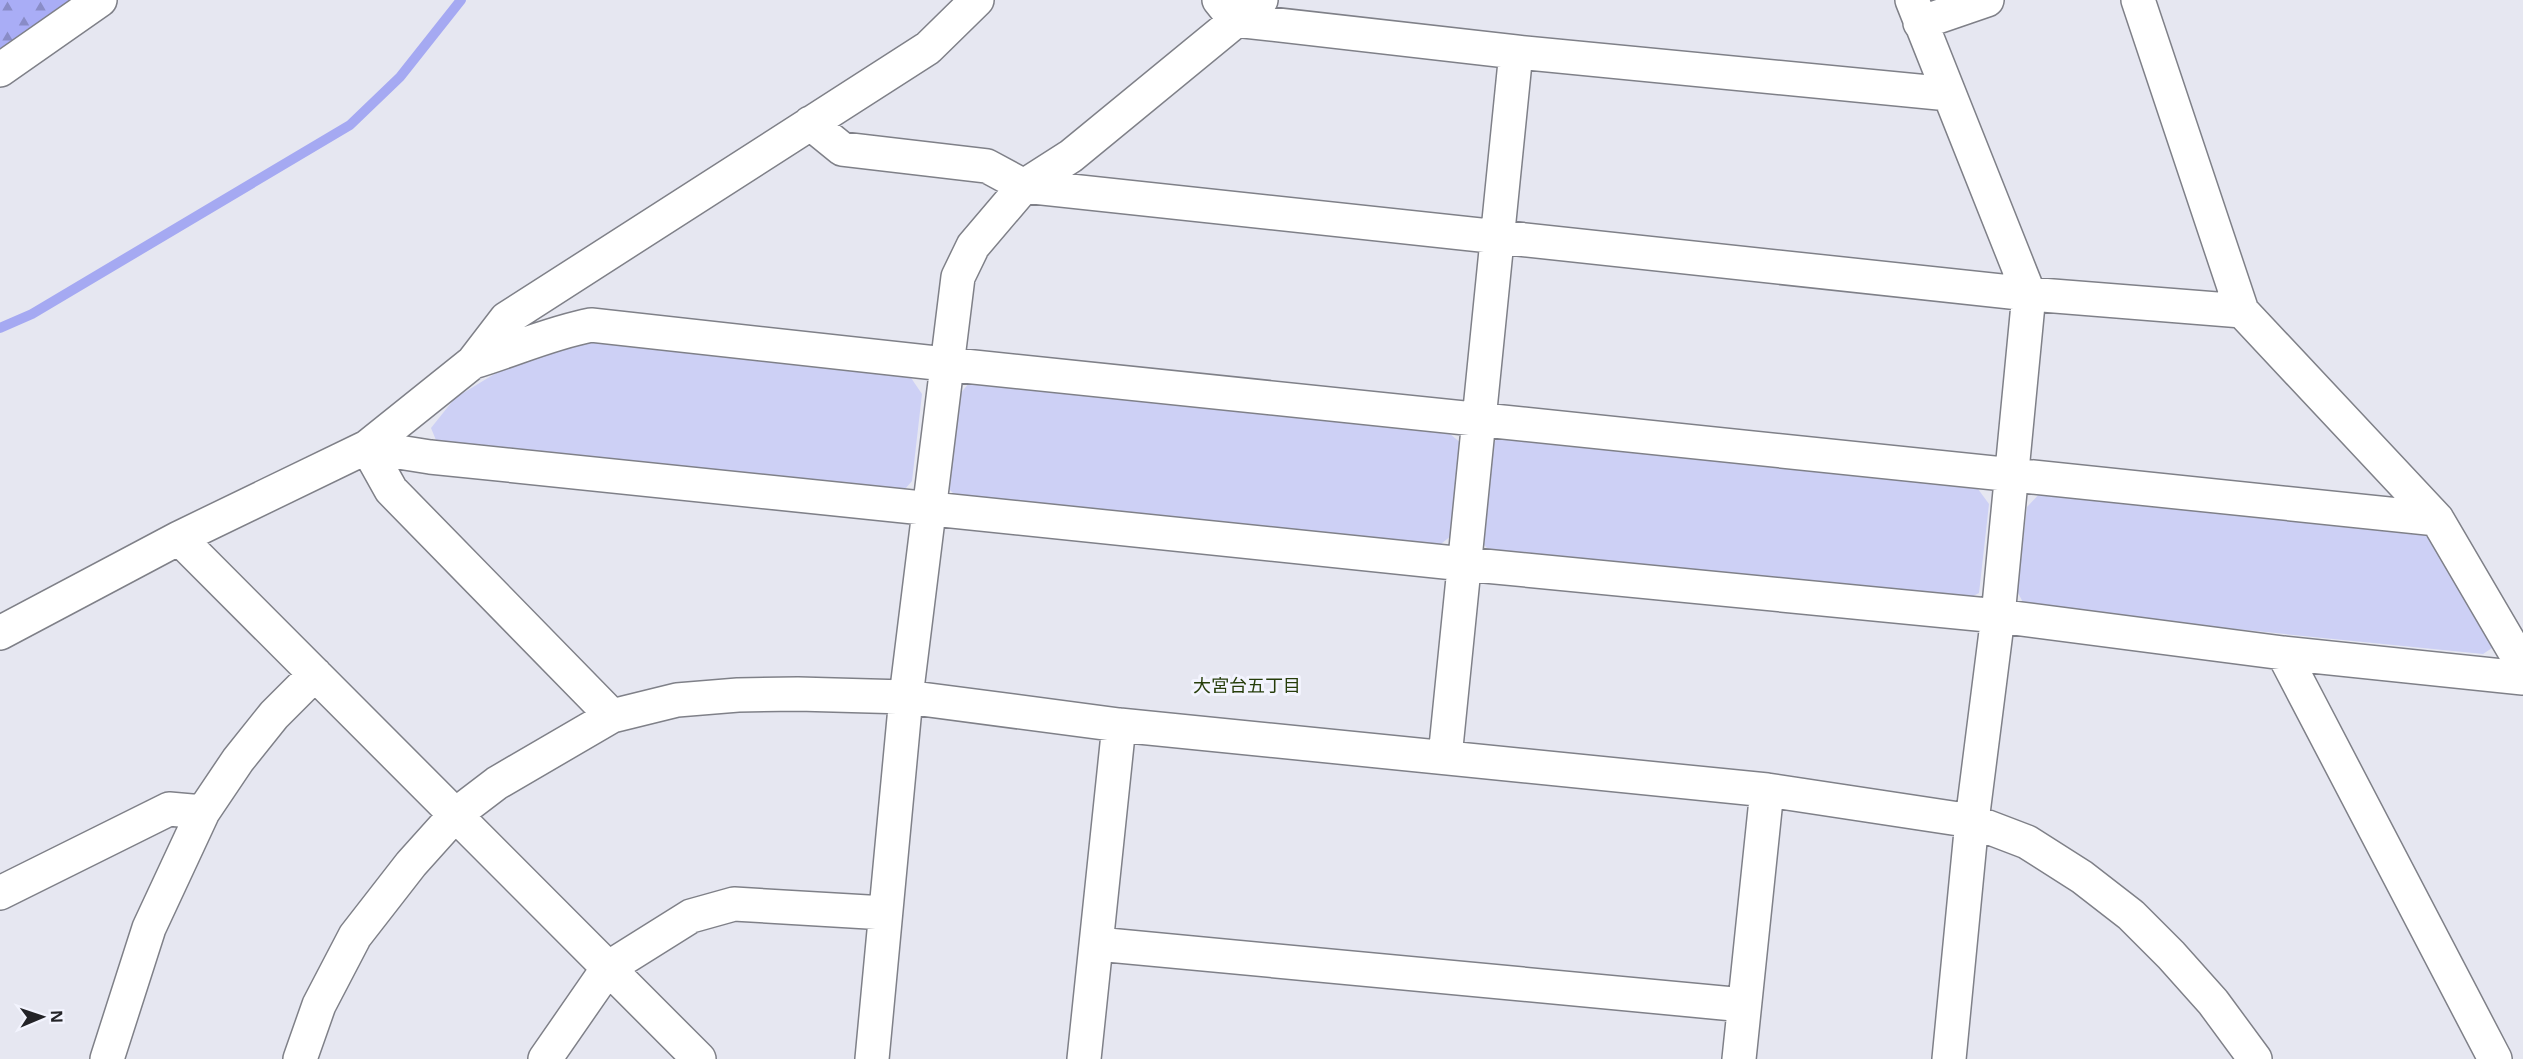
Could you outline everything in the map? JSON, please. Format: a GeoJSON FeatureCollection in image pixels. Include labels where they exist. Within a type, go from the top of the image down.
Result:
{"type":"FeatureCollection","features":[{"type":"Feature","properties":{"kind":"street"},"geometry":{"type":"LineString","coordinates":[[0,70],[100,0]]}},
{"type":"Feature","properties":{"kind":"street"},"geometry":{"type":"LineString","coordinates":[[0,633],[179,538],[367,447],[473,362],[506,319],[928,48],[977,0]]}},
{"type":"Feature","properties":{"kind":"street"},"geometry":{"type":"LineString","coordinates":[[872,1059],[906,697],[931,508],[945,364],[958,277],[973,246],[1023,186],[1071,156],[1227,10],[1261,0]]}},
{"type":"Feature","properties":{"kind":"street"},"geometry":{"type":"LineString","coordinates":[[1949,1059],[1972,821],[1998,616],[2029,294],[1916,11],[1987,0]]}},
{"type":"Feature","properties":{"kind":"street"},"geometry":{"type":"LineString","coordinates":[[2138,0],[2242,311],[2437,519],[2523,666]]}},
{"type":"Feature","properties":{"kind":"street"},"geometry":{"type":"LineString","coordinates":[[1227,10],[1516,52],[1949,94]]}},
{"type":"Feature","properties":{"kind":"street"},"geometry":{"type":"LineString","coordinates":[[1444,757],[1516,52]]}},
{"type":"Feature","properties":{"kind":"street"},"geometry":{"type":"LineString","coordinates":[[810,123],[842,149],[987,166],[1023,186],[2029,294],[2242,311]]}},
{"type":"Feature","properties":{"kind":"street"},"geometry":{"type":"LineString","coordinates":[[473,362],[512,350],[559,331],[591,324],[945,364],[2437,519]]}},
{"type":"Feature","properties":{"kind":"street"},"geometry":{"type":"LineString","coordinates":[[367,447],[430,457],[1464,564],[1998,616],[2283,653],[2523,678]]}},
{"type":"Feature","properties":{"kind":"street"},"geometry":{"type":"LineString","coordinates":[[367,447],[391,489],[612,716]]}},
{"type":"Feature","properties":{"kind":"street"},"geometry":{"type":"LineString","coordinates":[[179,538],[699,1059]]}},
{"type":"Feature","properties":{"kind":"street"},"geometry":{"type":"LineString","coordinates":[[2283,653],[2495,1059]]}},
{"type":"Feature","properties":{"kind":"street"},"geometry":{"type":"LineString","coordinates":[[107,1059],[149,928],[203,812],[252,742],[274,715],[315,674]]}},
{"type":"Feature","properties":{"kind":"street"},"geometry":{"type":"LineString","coordinates":[[300,1059],[319,1005],[355,936],[411,864],[455,815],[497,783],[612,716],[677,700],[738,695],[906,697],[1119,725],[1767,790],[1972,821],[2026,842],[2082,877],[2131,915],[2171,955],[2212,1002],[2254,1059]]}},
{"type":"Feature","properties":{"kind":"street"},"geometry":{"type":"LineString","coordinates":[[1084,1059],[1119,725]]}},
{"type":"Feature","properties":{"kind":"street"},"geometry":{"type":"LineString","coordinates":[[1739,1059],[1767,790]]}},
{"type":"Feature","properties":{"kind":"street"},"geometry":{"type":"LineString","coordinates":[[0,893],[169,809],[203,812]]}},
{"type":"Feature","properties":{"kind":"street"},"geometry":{"type":"LineString","coordinates":[[545,1059],[608,968],[691,915],[734,904],[885,913]]}},
{"type":"Feature","properties":{"kind":"street"},"geometry":{"type":"LineString","coordinates":[[1097,944],[1744,1005]]}},
{"type":"Feature","properties":{"kind":"shaded area"},"geometry":{"type":"Polygon","coordinates":[[[612,340],[907,372],[922,394],[912,481],[899,496],[438,445],[431,428],[455,398],[529,353],[568,342],[612,340]]]}},
{"type":"Feature","properties":{"kind":"shaded area"},"geometry":{"type":"Polygon","coordinates":[[[969,383],[1450,434],[1461,443],[1451,536],[1437,547],[958,498],[946,486],[955,400],[969,383]]]}},
{"type":"Feature","properties":{"kind":"shaded area"},"geometry":{"type":"Polygon","coordinates":[[[1501,436],[1978,489],[1989,504],[1979,593],[1967,599],[1492,553],[1478,539],[1485,449],[1501,436]]]}},
{"type":"Feature","properties":{"kind":"shaded area"},"geometry":{"type":"Polygon","coordinates":[[[2042,491],[2420,530],[2443,539],[2501,642],[2483,654],[2026,608],[2017,591],[2027,507],[2042,491]]]}},
{"type":"Feature","properties":{"kind":"green space"},"geometry":{"type":"Polygon","coordinates":[[[0,0],[111,0],[0,71],[0,0]]]}},
{"type":"Feature","properties":{"kind":"waterway"},"geometry":{"type":"LineString","coordinates":[[0,328],[32,314],[350,125],[400,77],[461,0]]}},
{"type":"Feature","properties":{"kind":"district","name":"大宮台五丁目"},"geometry":{"type":"Point","coordinates":[1247,685]}}]}
